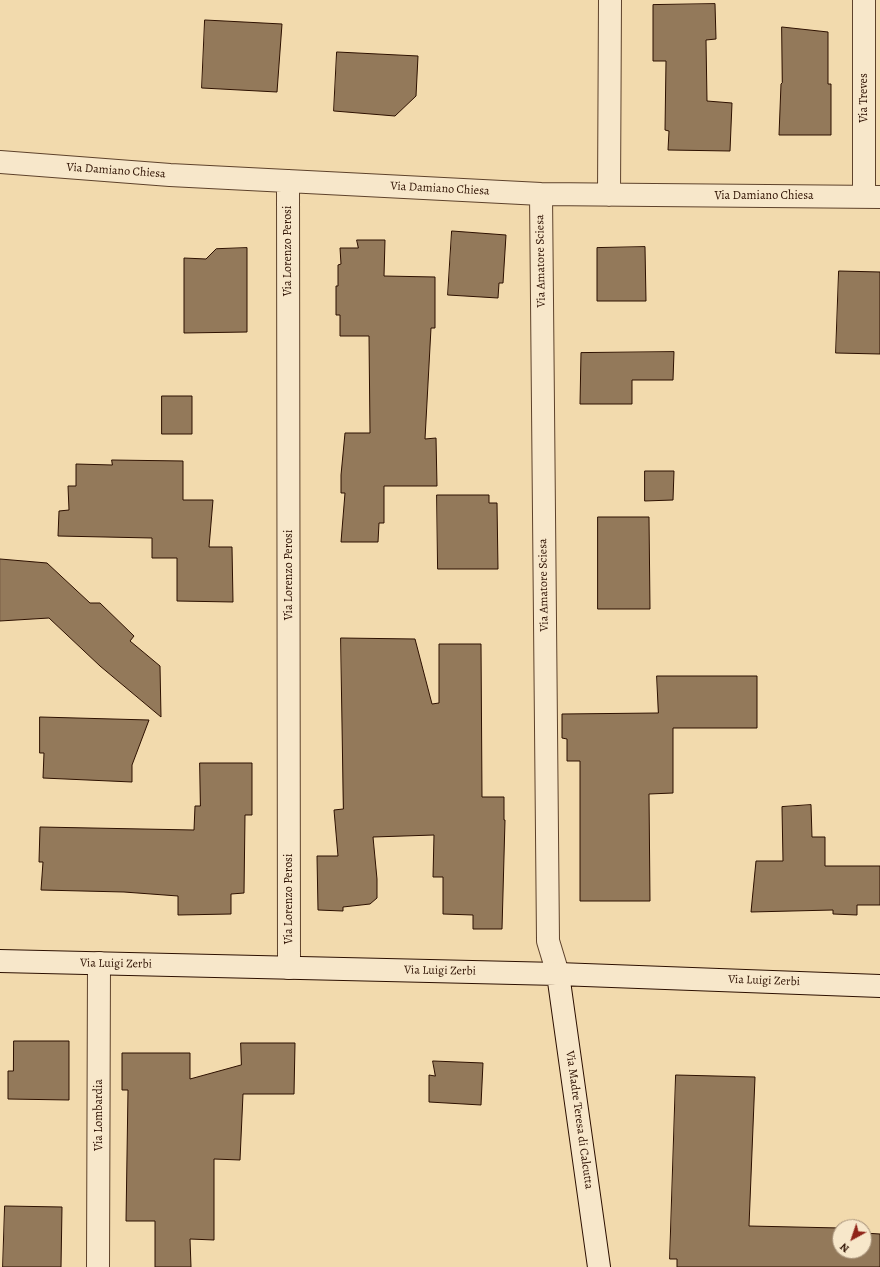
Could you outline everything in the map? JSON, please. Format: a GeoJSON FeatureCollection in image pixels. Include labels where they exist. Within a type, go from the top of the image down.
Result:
{"type":"FeatureCollection","features":[{"type":"Feature","properties":{"kind":"street"},"geometry":{"type":"LineString","coordinates":[[609,195],[610,0]]}},
{"type":"Feature","properties":{"kind":"street","name":"Via Treves"},"geometry":{"type":"LineString","coordinates":[[864,0],[872,196]]}},
{"type":"Feature","properties":{"kind":"street","name":"Via Damiano Chiesa"},"geometry":{"type":"LineString","coordinates":[[0,162],[288,181],[540,194],[872,196]]}},
{"type":"Feature","properties":{"kind":"street","name":"Via Lorenzo Perosi"},"geometry":{"type":"LineString","coordinates":[[288,181],[289,968]]}},
{"type":"Feature","properties":{"kind":"street","name":"Via Amatore Sciesa"},"geometry":{"type":"LineString","coordinates":[[540,194],[548,941],[558,974]]}},
{"type":"Feature","properties":{"kind":"street","name":"Via Luigi Zerbi"},"geometry":{"type":"LineString","coordinates":[[0,961],[558,974],[880,986]]}},
{"type":"Feature","properties":{"kind":"street","name":"Via Lombardia"},"geometry":{"type":"LineString","coordinates":[[98,1267],[99,964]]}},
{"type":"Feature","properties":{"kind":"street","name":"Via Madre Teresa di Calcutta"},"geometry":{"type":"LineString","coordinates":[[558,974],[599,1267]]}},
{"type":"Feature","properties":{"kind":"building"},"geometry":{"type":"Polygon","coordinates":[[[715,4],[716,39],[706,40],[707,101],[732,103],[730,151],[668,150],[669,131],[665,130],[666,61],[653,61],[653,5],[715,4]]]}},
{"type":"Feature","properties":{"kind":"building"},"geometry":{"type":"Polygon","coordinates":[[[205,20],[282,24],[277,92],[202,88],[205,20]]]}},
{"type":"Feature","properties":{"kind":"building"},"geometry":{"type":"Polygon","coordinates":[[[782,27],[828,32],[828,84],[831,84],[831,135],[779,135],[782,83],[782,27]]]}},
{"type":"Feature","properties":{"kind":"building"},"geometry":{"type":"Polygon","coordinates":[[[337,52],[418,56],[416,96],[395,116],[334,111],[337,52]]]}},
{"type":"Feature","properties":{"kind":"building"},"geometry":{"type":"Polygon","coordinates":[[[452,231],[506,235],[503,283],[499,283],[498,298],[448,295],[452,231]]]}},
{"type":"Feature","properties":{"kind":"building"},"geometry":{"type":"Polygon","coordinates":[[[357,240],[385,240],[384,276],[435,277],[435,328],[431,328],[425,439],[436,438],[437,486],[384,486],[384,523],[379,523],[378,542],[341,542],[345,493],[341,493],[341,475],[345,433],[370,433],[369,336],[340,336],[340,315],[336,315],[338,265],[341,264],[340,248],[358,248],[357,240]]]}},
{"type":"Feature","properties":{"kind":"building"},"geometry":{"type":"Polygon","coordinates":[[[645,247],[646,301],[597,301],[597,248],[645,247]]]}},
{"type":"Feature","properties":{"kind":"building"},"geometry":{"type":"Polygon","coordinates":[[[247,248],[247,332],[184,333],[184,258],[206,259],[216,249],[247,248]]]}},
{"type":"Feature","properties":{"kind":"building"},"geometry":{"type":"Polygon","coordinates":[[[839,271],[880,272],[880,354],[836,353],[839,271]]]}},
{"type":"Feature","properties":{"kind":"building"},"geometry":{"type":"Polygon","coordinates":[[[674,352],[673,380],[632,380],[632,404],[580,404],[581,353],[674,352]]]}},
{"type":"Feature","properties":{"kind":"building"},"geometry":{"type":"Polygon","coordinates":[[[162,396],[192,396],[192,434],[162,434],[162,396]]]}},
{"type":"Feature","properties":{"kind":"building"},"geometry":{"type":"Polygon","coordinates":[[[112,460],[183,461],[183,500],[213,500],[209,547],[232,547],[233,602],[177,601],[177,558],[152,558],[152,538],[58,536],[59,511],[69,510],[68,486],[76,486],[76,464],[112,465],[112,460]]]}},
{"type":"Feature","properties":{"kind":"building"},"geometry":{"type":"Polygon","coordinates":[[[645,471],[674,471],[673,500],[645,501],[645,471]]]}},
{"type":"Feature","properties":{"kind":"building"},"geometry":{"type":"Polygon","coordinates":[[[437,495],[489,495],[489,503],[497,503],[498,569],[438,569],[437,495]]]}},
{"type":"Feature","properties":{"kind":"building"},"geometry":{"type":"Polygon","coordinates":[[[598,517],[649,517],[650,609],[598,609],[598,517]]]}},
{"type":"Feature","properties":{"kind":"building"},"geometry":{"type":"Polygon","coordinates":[[[0,559],[47,563],[90,603],[100,603],[134,636],[130,641],[160,666],[161,717],[100,666],[49,618],[0,621],[0,559]]]}},
{"type":"Feature","properties":{"kind":"building"},"geometry":{"type":"Polygon","coordinates":[[[341,638],[415,639],[432,704],[439,703],[439,644],[481,644],[482,797],[504,797],[505,820],[502,929],[473,929],[473,915],[443,914],[443,877],[433,877],[434,835],[373,837],[377,879],[377,898],[370,904],[343,907],[343,911],[318,910],[317,856],[338,856],[334,810],[343,809],[341,638]]]}},
{"type":"Feature","properties":{"kind":"building"},"geometry":{"type":"Polygon","coordinates":[[[657,676],[757,676],[757,728],[673,728],[673,793],[649,794],[650,901],[580,901],[580,761],[567,761],[567,739],[562,738],[562,714],[658,713],[657,676]]]}},
{"type":"Feature","properties":{"kind":"building"},"geometry":{"type":"Polygon","coordinates":[[[40,717],[149,720],[132,765],[132,782],[43,778],[44,753],[40,753],[40,717]]]}},
{"type":"Feature","properties":{"kind":"building"},"geometry":{"type":"Polygon","coordinates":[[[200,763],[252,763],[252,815],[245,815],[244,893],[231,894],[231,914],[178,915],[178,896],[124,892],[41,890],[43,862],[39,862],[40,827],[194,830],[195,806],[200,806],[200,763]]]}},
{"type":"Feature","properties":{"kind":"building"},"geometry":{"type":"Polygon","coordinates":[[[811,805],[812,837],[825,837],[825,866],[880,866],[880,905],[857,905],[857,915],[833,914],[833,910],[751,912],[756,861],[783,861],[782,807],[811,805]]]}},
{"type":"Feature","properties":{"kind":"building"},"geometry":{"type":"Polygon","coordinates":[[[14,1041],[69,1041],[69,1100],[8,1099],[8,1071],[13,1071],[14,1041]]]}},
{"type":"Feature","properties":{"kind":"building"},"geometry":{"type":"Polygon","coordinates":[[[241,1043],[295,1043],[294,1094],[243,1094],[240,1160],[214,1159],[214,1240],[190,1239],[191,1267],[155,1267],[155,1221],[126,1221],[128,1090],[122,1090],[122,1053],[190,1053],[190,1079],[241,1065],[241,1043]]]}},
{"type":"Feature","properties":{"kind":"building"},"geometry":{"type":"Polygon","coordinates":[[[433,1061],[483,1063],[481,1105],[429,1102],[429,1075],[435,1076],[433,1061]]]}},
{"type":"Feature","properties":{"kind":"building"},"geometry":{"type":"Polygon","coordinates":[[[676,1075],[755,1077],[749,1226],[832,1228],[832,1259],[872,1259],[872,1234],[880,1234],[880,1267],[677,1267],[677,1259],[670,1259],[676,1075]]]}},
{"type":"Feature","properties":{"kind":"building"},"geometry":{"type":"Polygon","coordinates":[[[5,1206],[62,1207],[61,1267],[3,1267],[5,1206]]]}}]}
